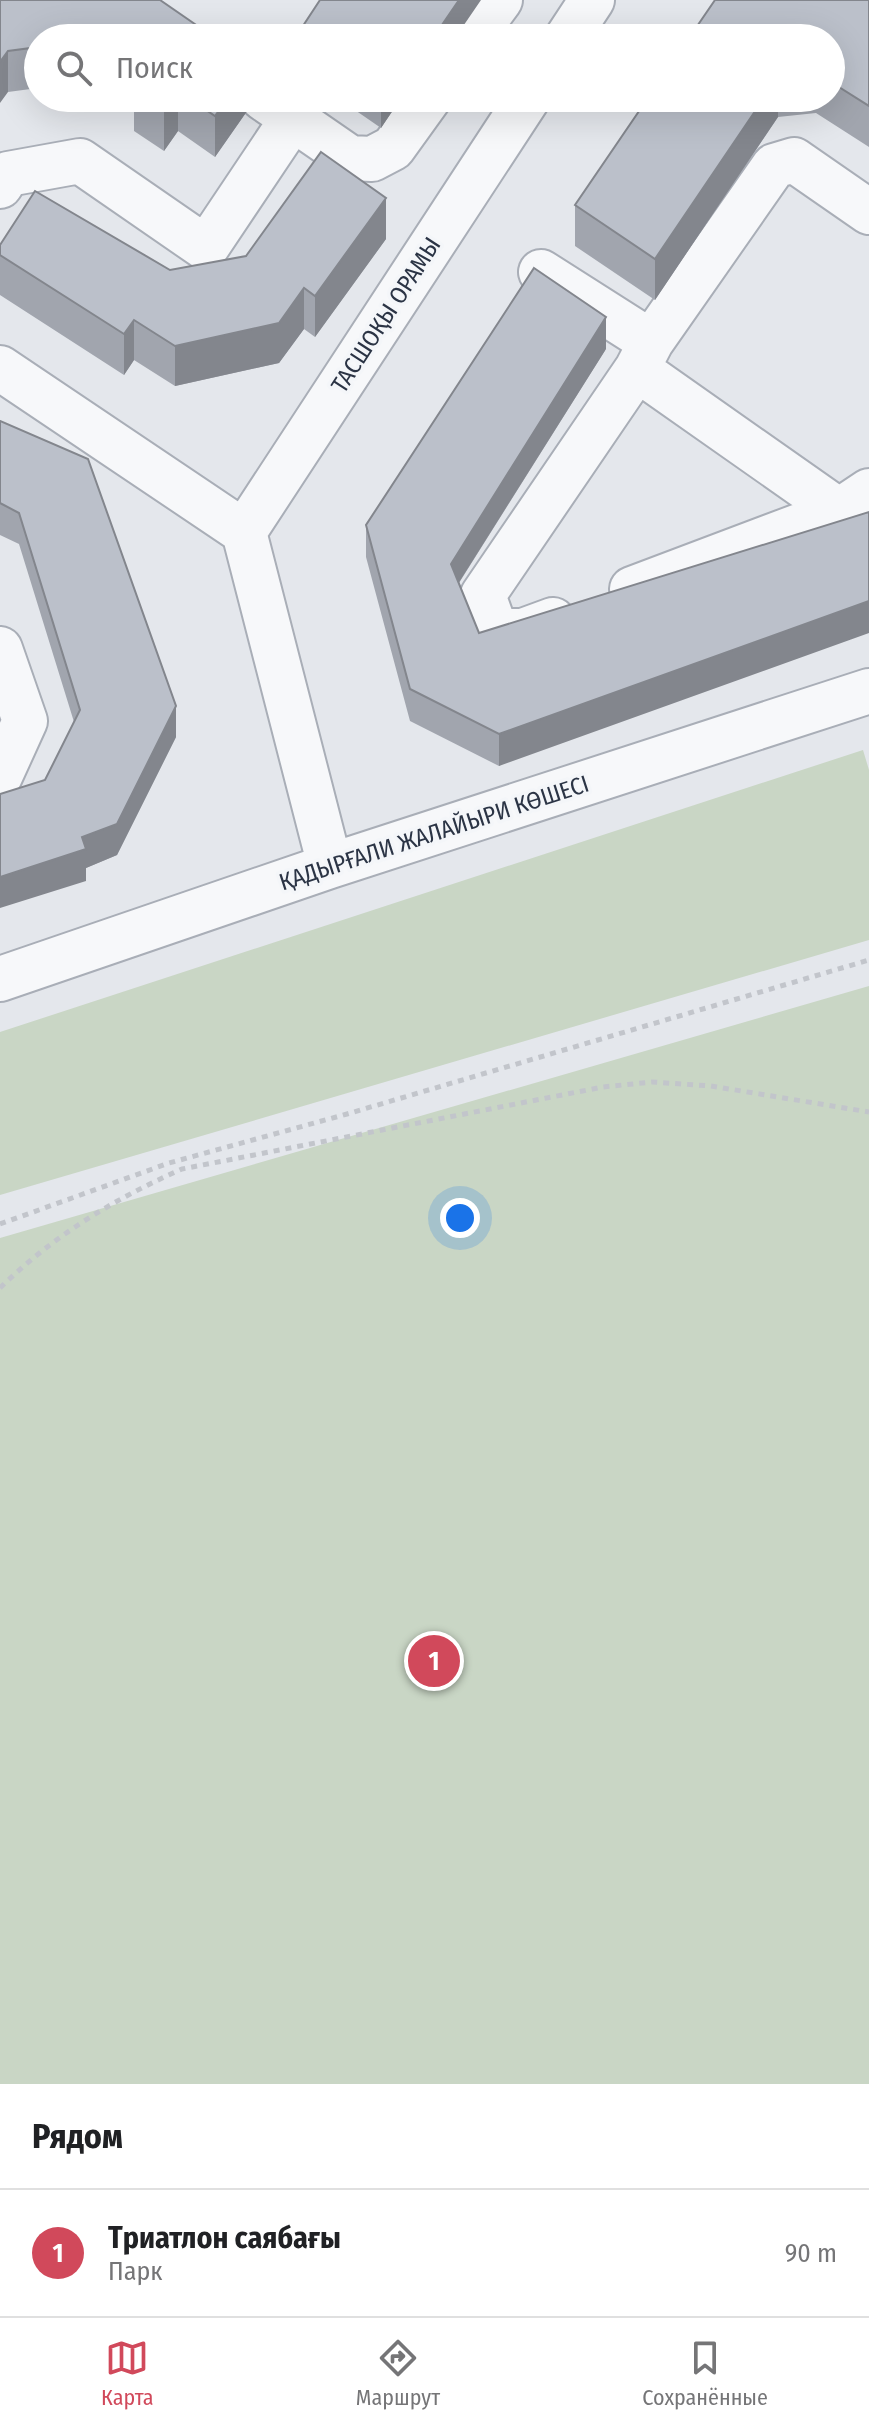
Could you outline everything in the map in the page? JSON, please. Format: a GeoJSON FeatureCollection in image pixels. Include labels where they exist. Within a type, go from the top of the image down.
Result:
{"type":"FeatureCollection","features":[{"type":"Feature","properties":{"kind":"street"},"geometry":{"type":"LineString","coordinates":[[482,24],[500,0]]}},
{"type":"Feature","properties":{"kind":"street"},"geometry":{"type":"LineString","coordinates":[[576,24],[592,0]]}},
{"type":"Feature","properties":{"kind":"street"},"geometry":{"type":"LineString","coordinates":[[0,186],[8,174],[80,161],[206,248],[276,112]]}},
{"type":"Feature","properties":{"kind":"street"},"geometry":{"type":"LineString","coordinates":[[284,112],[350,158],[372,159],[393,148],[419,112]]}},
{"type":"Feature","properties":{"kind":"street","name":"ТАСШОҚЫ ОРАМЫ"},"geometry":{"type":"LineString","coordinates":[[244,532],[519,112]]}},
{"type":"Feature","properties":{"kind":"street"},"geometry":{"type":"LineString","coordinates":[[854,501],[523,631],[496,631],[483,595],[774,166],[794,160],[869,212]]}},
{"type":"Feature","properties":{"kind":"street"},"geometry":{"type":"LineString","coordinates":[[541,272],[644,356],[854,501]]}},
{"type":"Feature","properties":{"kind":"street"},"geometry":{"type":"LineString","coordinates":[[0,368],[244,532],[330,866]]}},
{"type":"Feature","properties":{"kind":"street"},"geometry":{"type":"LineString","coordinates":[[0,649],[25,721],[0,776]]}},
{"type":"Feature","properties":{"kind":"street","name":"ҚАДЫРҒАЛИ ЖАЛАЙЫРИ КӨШЕСІ"},"geometry":{"type":"LineString","coordinates":[[0,979],[330,866],[869,691]]}},
{"type":"Feature","properties":{"kind":"path"},"geometry":{"type":"LineString","coordinates":[[0,1224],[169,1163],[347,1114],[869,960]]}},
{"type":"Feature","properties":{"kind":"path"},"geometry":{"type":"LineString","coordinates":[[0,1288],[73,1226],[137,1188],[182,1169],[603,1087],[652,1082],[711,1086],[869,1112]]}},
{"type":"Feature","properties":{"kind":"green space"},"geometry":{"type":"Polygon","coordinates":[[[863,750],[869,770],[869,940],[0,1195],[0,1032],[863,750]]]}},
{"type":"Feature","properties":{"kind":"green space"},"geometry":{"type":"Polygon","coordinates":[[[869,986],[869,2084],[0,2084],[0,1238],[869,986]]]}},
{"type":"Feature","properties":{"kind":"building"},"geometry":{"type":"Polygon","coordinates":[[[0,0],[160,0],[195,24],[24,24],[24,49],[8,51],[0,62],[0,0]]]}},
{"type":"Feature","properties":{"kind":"building"},"geometry":{"type":"Polygon","coordinates":[[[320,0],[459,0],[443,24],[304,24],[320,0]]]}},
{"type":"Feature","properties":{"kind":"building"},"geometry":{"type":"Polygon","coordinates":[[[715,0],[869,0],[869,106],[845,91],[845,24],[699,24],[715,0]]]}},
{"type":"Feature","properties":{"kind":"building"},"geometry":{"type":"Polygon","coordinates":[[[638,112],[755,112],[655,259],[575,205],[638,112]]]}},
{"type":"Feature","properties":{"kind":"building"},"geometry":{"type":"Polygon","coordinates":[[[321,152],[386,198],[315,296],[304,288],[279,323],[175,346],[134,320],[124,334],[0,255],[0,245],[35,191],[170,270],[246,256],[321,152]]]}},
{"type":"Feature","properties":{"kind":"building"},"geometry":{"type":"Polygon","coordinates":[[[534,268],[606,317],[451,564],[479,633],[869,512],[869,601],[499,734],[410,689],[366,525],[534,268]]]}},
{"type":"Feature","properties":{"kind":"building"},"geometry":{"type":"Polygon","coordinates":[[[0,421],[88,459],[176,706],[117,824],[82,837],[86,849],[0,877],[0,794],[45,780],[80,710],[19,513],[0,503],[0,421]]]}},
{"type":"Feature","properties":{"kind":"place","name":"Триатлон саябағы"},"geometry":{"type":"Point","coordinates":[434,1661]}}]}
